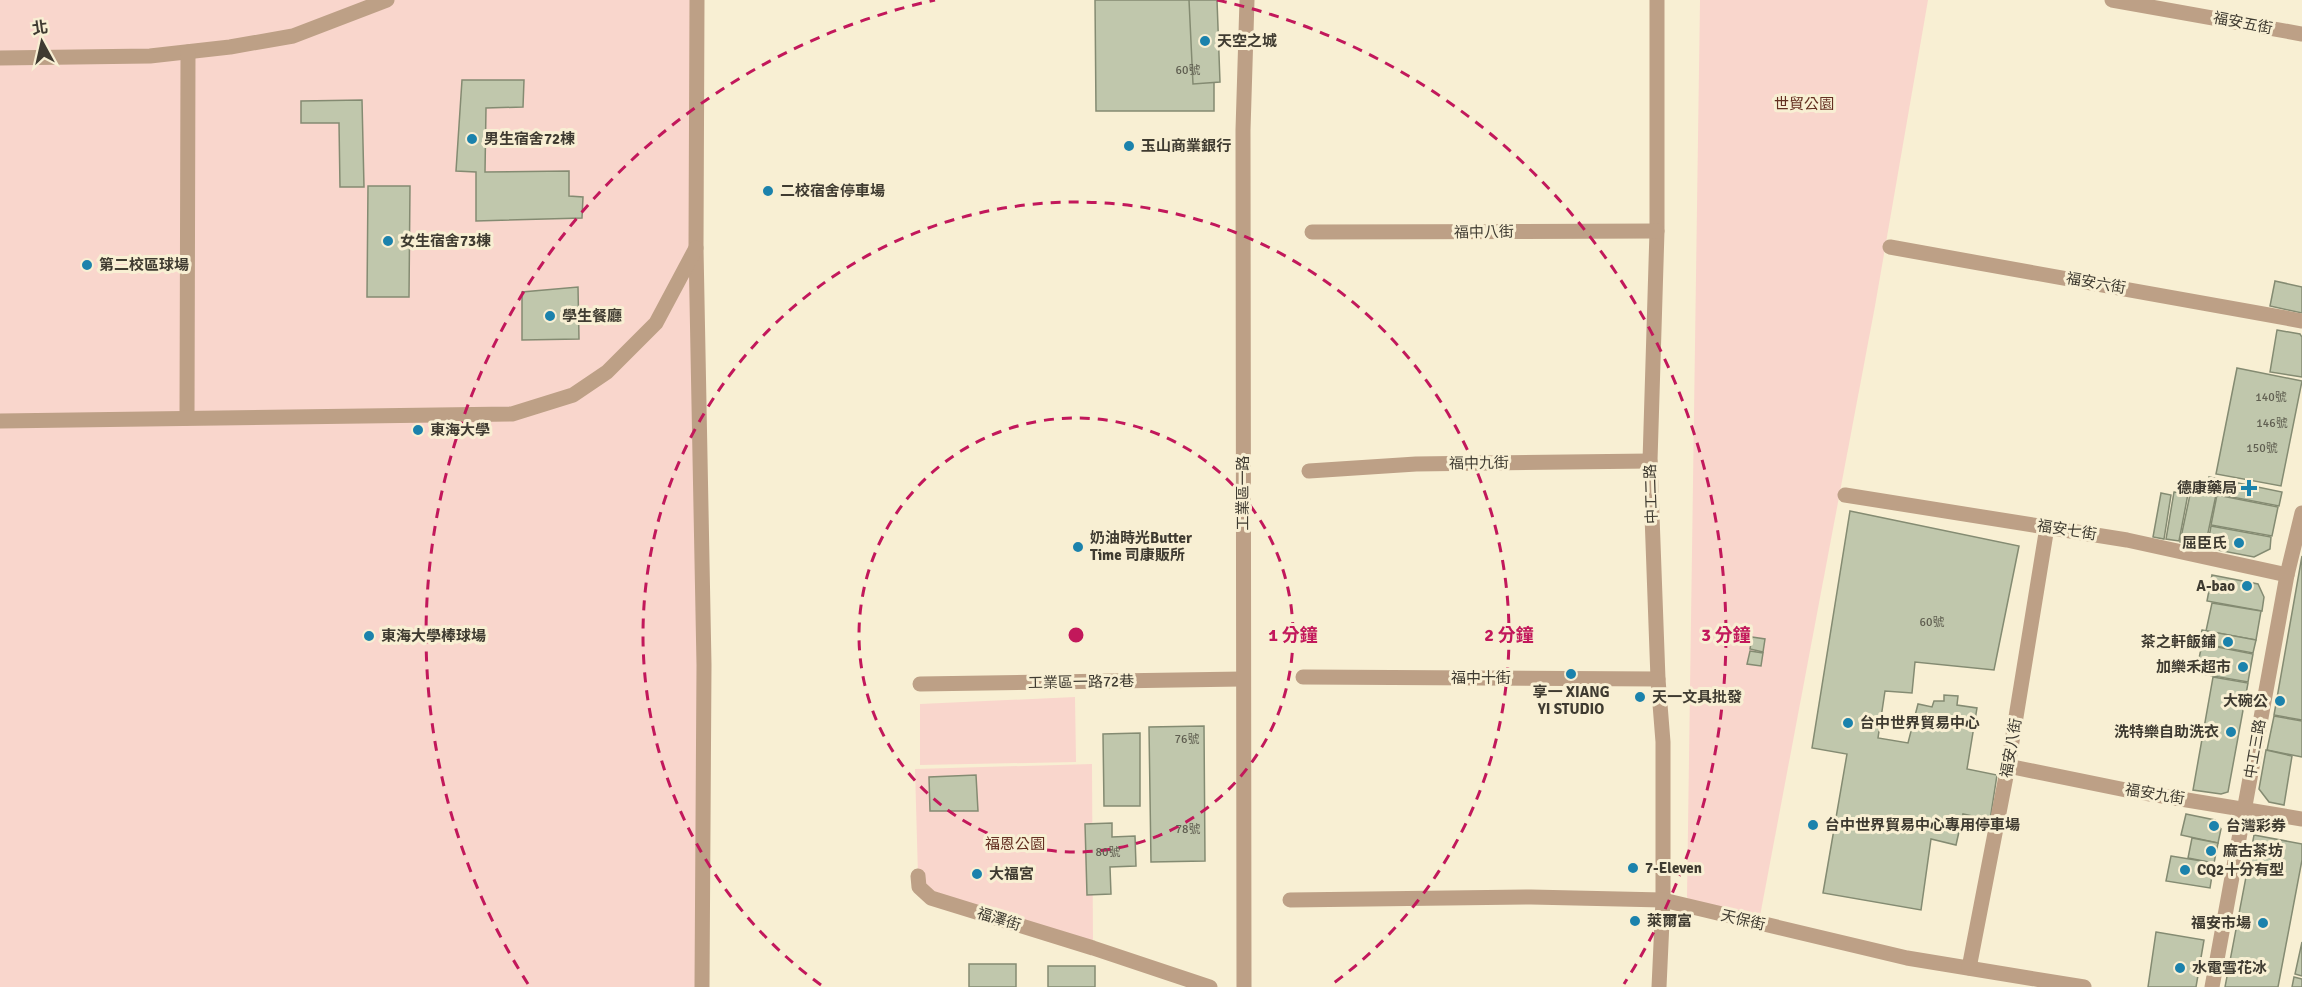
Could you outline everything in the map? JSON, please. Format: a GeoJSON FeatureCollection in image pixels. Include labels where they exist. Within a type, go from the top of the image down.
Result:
{"type":"FeatureCollection","features":[{"type":"Feature","properties":{"kind":"street"},"geometry":{"type":"LineString","coordinates":[[0,58],[150,56],[188,52],[293,36],[387,0]]}},
{"type":"Feature","properties":{"kind":"street"},"geometry":{"type":"LineString","coordinates":[[697,0],[696,248],[704,665],[702,987]]}},
{"type":"Feature","properties":{"kind":"street","name":"工業區一路"},"geometry":{"type":"LineString","coordinates":[[1244,987],[1243,130],[1247,0]]}},
{"type":"Feature","properties":{"kind":"street","name":"中工二路"},"geometry":{"type":"LineString","coordinates":[[1657,0],[1657,231],[1650,461],[1658,679],[1664,742],[1663,900],[1659,987]]}},
{"type":"Feature","properties":{"kind":"street","name":"福安五街"},"geometry":{"type":"LineString","coordinates":[[2112,0],[2302,34]]}},
{"type":"Feature","properties":{"kind":"street"},"geometry":{"type":"LineString","coordinates":[[187,418],[188,52]]}},
{"type":"Feature","properties":{"kind":"street","name":"福中八街"},"geometry":{"type":"LineString","coordinates":[[1312,232],[1657,231]]}},
{"type":"Feature","properties":{"kind":"street","name":"福安六街"},"geometry":{"type":"LineString","coordinates":[[1890,247],[2302,321]]}},
{"type":"Feature","properties":{"kind":"street"},"geometry":{"type":"LineString","coordinates":[[0,421],[512,414],[573,395],[607,372],[656,323],[696,248]]}},
{"type":"Feature","properties":{"kind":"street","name":"福中九街"},"geometry":{"type":"LineString","coordinates":[[1309,471],[1416,464],[1650,461]]}},
{"type":"Feature","properties":{"kind":"street","name":"福安七街"},"geometry":{"type":"LineString","coordinates":[[1845,495],[2127,540],[2287,575]]}},
{"type":"Feature","properties":{"kind":"street","name":"中工三路"},"geometry":{"type":"LineString","coordinates":[[2212,987],[2287,575],[2302,513]]}},
{"type":"Feature","properties":{"kind":"street","name":"福安八街"},"geometry":{"type":"LineString","coordinates":[[1969,968],[2008,766],[2047,527]]}},
{"type":"Feature","properties":{"kind":"street","name":"福中十街"},"geometry":{"type":"LineString","coordinates":[[1303,677],[1658,679]]}},
{"type":"Feature","properties":{"kind":"street","name":"工業區一路72巷"},"geometry":{"type":"LineString","coordinates":[[921,684],[1242,679]]}},
{"type":"Feature","properties":{"kind":"street","name":"福安九街"},"geometry":{"type":"LineString","coordinates":[[2008,766],[2126,790],[2302,819]]}},
{"type":"Feature","properties":{"kind":"street","name":"福澤街"},"geometry":{"type":"LineString","coordinates":[[918,876],[919,887],[931,898],[1210,987]]}},
{"type":"Feature","properties":{"kind":"street","name":"天保街"},"geometry":{"type":"LineString","coordinates":[[1290,900],[1531,897],[1663,900],[1907,958],[2084,987]]}},
{"type":"Feature","properties":{"kind":"green space","name":"東海大學"},"geometry":{"type":"Polygon","coordinates":[[[0,0],[697,0],[702,987],[0,987],[0,0]]]}},
{"type":"Feature","properties":{"kind":"green space","name":"世貿公園"},"geometry":{"type":"Polygon","coordinates":[[[1700,0],[1928,0],[1875,306],[1760,916],[1697,909],[1687,897],[1700,0]]]}},
{"type":"Feature","properties":{"kind":"green space"},"geometry":{"type":"Polygon","coordinates":[[[1075,697],[1076,762],[920,765],[920,704],[1075,697]]]}},
{"type":"Feature","properties":{"kind":"green space","name":"福恩公園"},"geometry":{"type":"Polygon","coordinates":[[[1092,764],[1093,948],[931,898],[918,876],[915,769],[1092,764]]]}},
{"type":"Feature","properties":{"kind":"building"},"geometry":{"type":"Polygon","coordinates":[[[1095,0],[1214,0],[1214,111],[1096,111],[1095,0]]]}},
{"type":"Feature","properties":{"kind":"building","name":"天空之城"},"geometry":{"type":"Polygon","coordinates":[[[1189,0],[1217,0],[1220,82],[1193,84],[1189,0]]]}},
{"type":"Feature","properties":{"kind":"building","name":"男生宿舍72棟"},"geometry":{"type":"Polygon","coordinates":[[[462,80],[524,80],[523,107],[486,108],[485,172],[569,171],[569,196],[583,197],[582,218],[476,221],[476,172],[456,171],[462,80]]]}},
{"type":"Feature","properties":{"kind":"building"},"geometry":{"type":"Polygon","coordinates":[[[362,100],[364,187],[340,187],[339,123],[301,123],[301,101],[362,100]]]}},
{"type":"Feature","properties":{"kind":"building","name":"女生宿舍73棟"},"geometry":{"type":"Polygon","coordinates":[[[368,186],[410,186],[409,297],[367,297],[368,186]]]}},
{"type":"Feature","properties":{"kind":"building"},"geometry":{"type":"Polygon","coordinates":[[[2275,281],[2302,287],[2302,313],[2270,306],[2275,281]]]}},
{"type":"Feature","properties":{"kind":"building","name":"學生餐廳"},"geometry":{"type":"Polygon","coordinates":[[[578,287],[579,339],[522,340],[522,292],[578,287]]]}},
{"type":"Feature","properties":{"kind":"building"},"geometry":{"type":"Polygon","coordinates":[[[2277,330],[2300,334],[2302,337],[2302,377],[2270,372],[2277,330]]]}},
{"type":"Feature","properties":{"kind":"building"},"geometry":{"type":"Polygon","coordinates":[[[2237,368],[2302,381],[2281,486],[2216,474],[2237,368]]]}},
{"type":"Feature","properties":{"kind":"building"},"geometry":{"type":"Polygon","coordinates":[[[2209,477],[2282,492],[2279,506],[2206,492],[2209,477]]]}},
{"type":"Feature","properties":{"kind":"building"},"geometry":{"type":"Polygon","coordinates":[[[2191,490],[2216,495],[2205,547],[2180,542],[2191,490]]]}},
{"type":"Feature","properties":{"kind":"building"},"geometry":{"type":"Polygon","coordinates":[[[2174,492],[2188,494],[2179,541],[2166,539],[2174,492]]]}},
{"type":"Feature","properties":{"kind":"building"},"geometry":{"type":"Polygon","coordinates":[[[2161,493],[2171,495],[2164,539],[2153,537],[2161,493]]]}},
{"type":"Feature","properties":{"kind":"building"},"geometry":{"type":"Polygon","coordinates":[[[2217,495],[2278,507],[2272,536],[2211,525],[2217,495]]]}},
{"type":"Feature","properties":{"kind":"building","name":"台中世界貿易中心"},"geometry":{"type":"Polygon","coordinates":[[[1850,511],[2019,546],[1994,670],[1915,662],[1912,693],[1885,691],[1878,738],[1908,743],[1918,704],[1932,707],[1934,701],[1944,701],[1944,695],[1958,696],[1957,705],[1977,708],[1967,769],[1997,775],[1990,820],[1963,814],[1956,845],[1931,839],[1921,910],[1823,893],[1847,754],[1812,748],[1850,511]]]}},
{"type":"Feature","properties":{"kind":"building","name":"屈臣氏"},"geometry":{"type":"Polygon","coordinates":[[[2211,526],[2271,537],[2270,549],[2254,557],[2207,548],[2211,526]]]}},
{"type":"Feature","properties":{"kind":"building"},"geometry":{"type":"Polygon","coordinates":[[[2302,556],[2302,720],[2274,715],[2302,556]]]}},
{"type":"Feature","properties":{"kind":"building"},"geometry":{"type":"Polygon","coordinates":[[[2212,575],[2258,584],[2264,597],[2262,611],[2207,601],[2212,575]]]}},
{"type":"Feature","properties":{"kind":"building"},"geometry":{"type":"Polygon","coordinates":[[[2212,603],[2261,611],[2256,640],[2206,631],[2212,603]]]}},
{"type":"Feature","properties":{"kind":"building","name":"茶之軒飯鋪"},"geometry":{"type":"Polygon","coordinates":[[[2202,630],[2256,640],[2253,653],[2199,643],[2202,630]]]}},
{"type":"Feature","properties":{"kind":"building"},"geometry":{"type":"Polygon","coordinates":[[[1752,637],[1765,639],[1763,652],[1750,649],[1752,637]]]}},
{"type":"Feature","properties":{"kind":"building"},"geometry":{"type":"Polygon","coordinates":[[[2202,644],[2253,654],[2248,682],[2196,673],[2202,644]]]}},
{"type":"Feature","properties":{"kind":"building"},"geometry":{"type":"Polygon","coordinates":[[[1750,651],[1763,653],[1761,666],[1747,664],[1750,651]]]}},
{"type":"Feature","properties":{"kind":"building"},"geometry":{"type":"Polygon","coordinates":[[[2213,677],[2248,683],[2228,792],[2221,794],[2193,790],[2213,677]]]}},
{"type":"Feature","properties":{"kind":"building"},"geometry":{"type":"Polygon","coordinates":[[[2274,716],[2302,721],[2302,757],[2267,750],[2274,716]]]}},
{"type":"Feature","properties":{"kind":"building"},"geometry":{"type":"Polygon","coordinates":[[[1204,726],[1205,861],[1151,862],[1149,727],[1204,726]]]}},
{"type":"Feature","properties":{"kind":"building"},"geometry":{"type":"Polygon","coordinates":[[[1140,733],[1140,806],[1104,806],[1103,734],[1140,733]]]}},
{"type":"Feature","properties":{"kind":"building"},"geometry":{"type":"Polygon","coordinates":[[[2266,750],[2292,756],[2284,805],[2269,802],[2259,789],[2266,750]]]}},
{"type":"Feature","properties":{"kind":"building"},"geometry":{"type":"Polygon","coordinates":[[[976,775],[978,811],[930,811],[929,777],[976,775]]]}},
{"type":"Feature","properties":{"kind":"building"},"geometry":{"type":"Polygon","coordinates":[[[2186,814],[2215,820],[2221,829],[2218,843],[2181,835],[2186,814]]]}},
{"type":"Feature","properties":{"kind":"building"},"geometry":{"type":"Polygon","coordinates":[[[1112,823],[1112,837],[1135,836],[1136,866],[1110,867],[1111,894],[1087,895],[1085,824],[1112,823]]]}},
{"type":"Feature","properties":{"kind":"building","name":"福安市場"},"geometry":{"type":"Polygon","coordinates":[[[2254,835],[2302,844],[2302,860],[2278,987],[2225,987],[2254,835]]]}},
{"type":"Feature","properties":{"kind":"building"},"geometry":{"type":"Polygon","coordinates":[[[2192,838],[2218,843],[2214,863],[2188,858],[2192,838]]]}},
{"type":"Feature","properties":{"kind":"building"},"geometry":{"type":"Polygon","coordinates":[[[2171,856],[2214,863],[2210,888],[2166,881],[2171,856]]]}},
{"type":"Feature","properties":{"kind":"building"},"geometry":{"type":"Polygon","coordinates":[[[2156,932],[2204,940],[2196,987],[2148,987],[2156,932]]]}},
{"type":"Feature","properties":{"kind":"building"},"geometry":{"type":"Polygon","coordinates":[[[2302,942],[2302,976],[2295,974],[2302,942]]]}},
{"type":"Feature","properties":{"kind":"building"},"geometry":{"type":"Polygon","coordinates":[[[969,964],[1016,964],[1016,987],[969,987],[969,964]]]}},
{"type":"Feature","properties":{"kind":"building"},"geometry":{"type":"Polygon","coordinates":[[[1048,966],[1095,966],[1095,987],[1048,987],[1048,966]]]}},
{"type":"Feature","properties":{"kind":"building"},"geometry":{"type":"Polygon","coordinates":[[[2294,977],[2302,979],[2302,987],[2292,987],[2294,977]]]}},
{"type":"Feature","properties":{"kind":"place","name":"天空之城"},"geometry":{"type":"Point","coordinates":[1205,41]}},
{"type":"Feature","properties":{"kind":"place","name":"男生宿舍72棟"},"geometry":{"type":"Point","coordinates":[472,139]}},
{"type":"Feature","properties":{"kind":"place","name":"玉山商業銀行"},"geometry":{"type":"Point","coordinates":[1129,146]}},
{"type":"Feature","properties":{"kind":"place","name":"二校宿舍停車場"},"geometry":{"type":"Point","coordinates":[768,191]}},
{"type":"Feature","properties":{"kind":"place","name":"女生宿舍73棟"},"geometry":{"type":"Point","coordinates":[388,241]}},
{"type":"Feature","properties":{"kind":"place","name":"第二校區球場"},"geometry":{"type":"Point","coordinates":[87,265]}},
{"type":"Feature","properties":{"kind":"place","name":"學生餐廳"},"geometry":{"type":"Point","coordinates":[550,316]}},
{"type":"Feature","properties":{"kind":"place","name":"東海大學"},"geometry":{"type":"Point","coordinates":[418,430]}},
{"type":"Feature","properties":{"kind":"place","name":"德康藥局"},"geometry":{"type":"Point","coordinates":[2249,488]}},
{"type":"Feature","properties":{"kind":"place","name":"屈臣氏"},"geometry":{"type":"Point","coordinates":[2239,543]}},
{"type":"Feature","properties":{"kind":"place","name":"奶油時光Butter Time 司康販所"},"geometry":{"type":"Point","coordinates":[1078,547]}},
{"type":"Feature","properties":{"kind":"place","name":"A-bao"},"geometry":{"type":"Point","coordinates":[2247,586]}},
{"type":"Feature","properties":{"kind":"place","name":"東海大學棒球場"},"geometry":{"type":"Point","coordinates":[369,636]}},
{"type":"Feature","properties":{"kind":"place","name":"茶之軒飯鋪"},"geometry":{"type":"Point","coordinates":[2228,642]}},
{"type":"Feature","properties":{"kind":"place","name":"加樂禾超市"},"geometry":{"type":"Point","coordinates":[2243,667]}},
{"type":"Feature","properties":{"kind":"place","name":"享一 XIANG YI STUDIO"},"geometry":{"type":"Point","coordinates":[1571,674]}},
{"type":"Feature","properties":{"kind":"place","name":"天一文具批發"},"geometry":{"type":"Point","coordinates":[1640,697]}},
{"type":"Feature","properties":{"kind":"place","name":"大碗公"},"geometry":{"type":"Point","coordinates":[2280,701]}},
{"type":"Feature","properties":{"kind":"place","name":"台中世界貿易中心"},"geometry":{"type":"Point","coordinates":[1848,723]}},
{"type":"Feature","properties":{"kind":"place","name":"洗特樂自助洗衣"},"geometry":{"type":"Point","coordinates":[2231,732]}},
{"type":"Feature","properties":{"kind":"place","name":"台中世界貿易中心專用停車場"},"geometry":{"type":"Point","coordinates":[1813,825]}},
{"type":"Feature","properties":{"kind":"place","name":"台灣彩券"},"geometry":{"type":"Point","coordinates":[2214,826]}},
{"type":"Feature","properties":{"kind":"place","name":"麻古茶坊"},"geometry":{"type":"Point","coordinates":[2211,851]}},
{"type":"Feature","properties":{"kind":"place","name":"7-Eleven"},"geometry":{"type":"Point","coordinates":[1633,868]}},
{"type":"Feature","properties":{"kind":"place","name":"CQ2十分有型"},"geometry":{"type":"Point","coordinates":[2185,870]}},
{"type":"Feature","properties":{"kind":"place","name":"大福宮"},"geometry":{"type":"Point","coordinates":[977,874]}},
{"type":"Feature","properties":{"kind":"place","name":"萊爾富"},"geometry":{"type":"Point","coordinates":[1635,921]}},
{"type":"Feature","properties":{"kind":"place","name":"福安市場"},"geometry":{"type":"Point","coordinates":[2263,923]}},
{"type":"Feature","properties":{"kind":"place","name":"水電雪花冰"},"geometry":{"type":"Point","coordinates":[2180,968]}}]}
